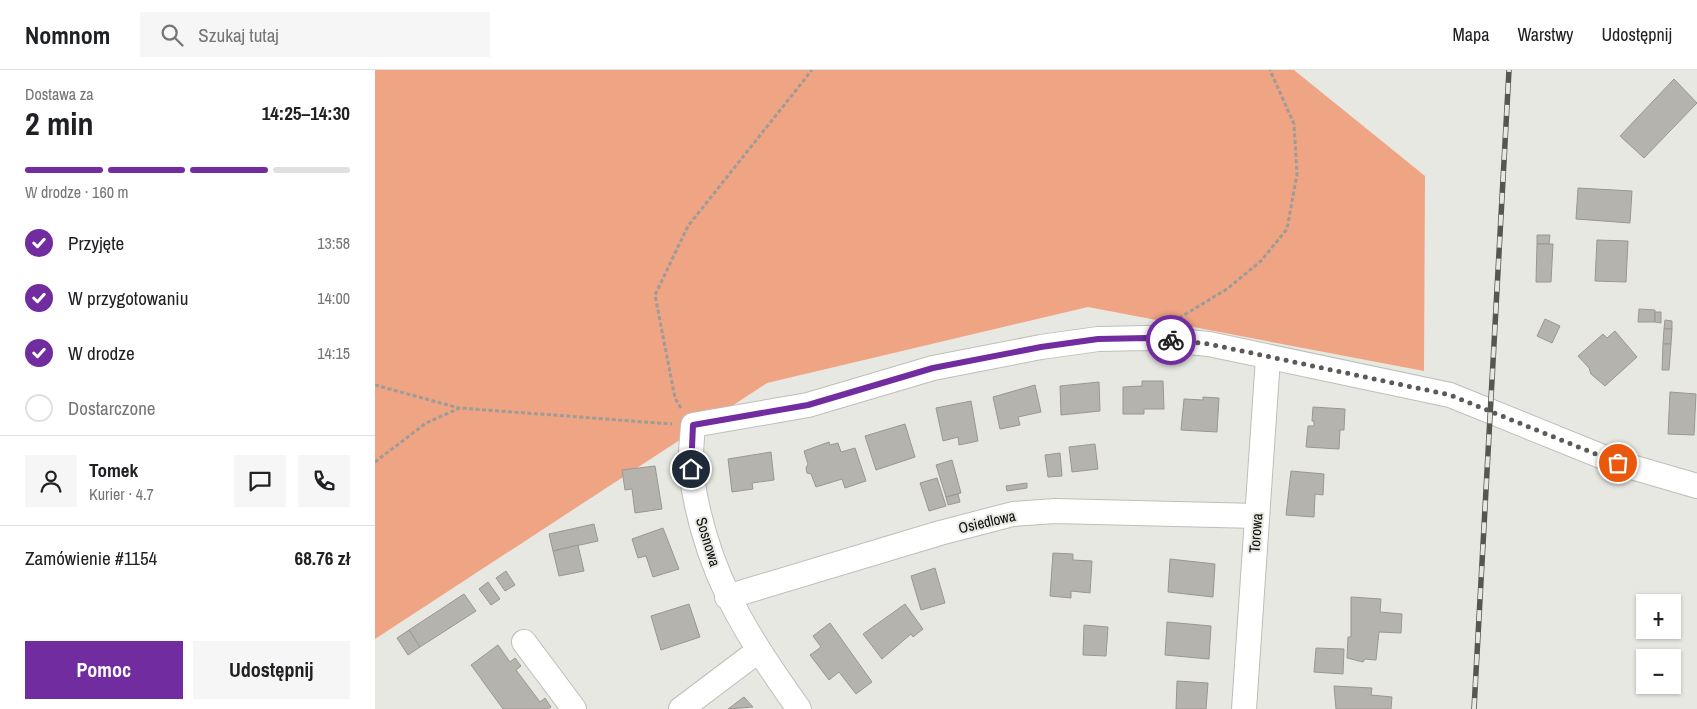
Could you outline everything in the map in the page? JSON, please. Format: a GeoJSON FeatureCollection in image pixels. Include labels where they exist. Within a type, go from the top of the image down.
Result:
{"type":"FeatureCollection","features":[{"type":"Feature","properties":{"kind":"street"},"geometry":{"type":"LineString","coordinates":[[693,425],[808,405],[933,368],[1014,352],[1098,339],[1147,338],[1209,344],[1450,395],[1618,463],[1697,486]]}},
{"type":"Feature","properties":{"kind":"street","name":"Torowa"},"geometry":{"type":"LineString","coordinates":[[1244,709],[1268,358]]}},
{"type":"Feature","properties":{"kind":"street","name":"Sosnowa"},"geometry":{"type":"LineString","coordinates":[[693,425],[691,469],[700,518],[712,560],[727,597],[758,651],[799,709]]}},
{"type":"Feature","properties":{"kind":"street","name":"Osiedlowa"},"geometry":{"type":"LineString","coordinates":[[727,597],[940,533],[1013,514],[1055,511],[1257,516]]}},
{"type":"Feature","properties":{"kind":"street"},"geometry":{"type":"LineString","coordinates":[[524,642],[574,709]]}},
{"type":"Feature","properties":{"kind":"street"},"geometry":{"type":"LineString","coordinates":[[681,709],[758,651]]}},
{"type":"Feature","properties":{"kind":"path"},"geometry":{"type":"LineString","coordinates":[[693,425],[675,398],[655,294],[688,226],[811,70]]}},
{"type":"Feature","properties":{"kind":"path"},"geometry":{"type":"LineString","coordinates":[[1147,338],[1227,289],[1261,261],[1287,229],[1297,174],[1294,124],[1270,70]]}},
{"type":"Feature","properties":{"kind":"path"},"geometry":{"type":"LineString","coordinates":[[375,385],[460,408],[598,420],[693,425]]}},
{"type":"Feature","properties":{"kind":"path"},"geometry":{"type":"LineString","coordinates":[[375,462],[426,423],[460,408]]}},
{"type":"Feature","properties":{"kind":"shaded area"},"geometry":{"type":"Polygon","coordinates":[[[375,70],[1294,70],[1425,176],[1424,371],[1088,307],[767,383],[375,639],[375,70]]]}},
{"type":"Feature","properties":{"kind":"building"},"geometry":{"type":"Polygon","coordinates":[[[1674,79],[1697,103],[1644,158],[1620,136],[1674,79]]]}},
{"type":"Feature","properties":{"kind":"building"},"geometry":{"type":"Polygon","coordinates":[[[1578,188],[1632,191],[1630,223],[1576,219],[1578,188]]]}},
{"type":"Feature","properties":{"kind":"building"},"geometry":{"type":"Polygon","coordinates":[[[1537,235],[1550,235],[1549,244],[1537,244],[1537,235]]]}},
{"type":"Feature","properties":{"kind":"building"},"geometry":{"type":"Polygon","coordinates":[[[1597,240],[1628,241],[1626,282],[1595,281],[1597,240]]]}},
{"type":"Feature","properties":{"kind":"building"},"geometry":{"type":"Polygon","coordinates":[[[1537,244],[1553,244],[1551,282],[1536,282],[1537,244]]]}},
{"type":"Feature","properties":{"kind":"building"},"geometry":{"type":"Polygon","coordinates":[[[1639,309],[1655,310],[1655,322],[1638,322],[1639,309]]]}},
{"type":"Feature","properties":{"kind":"building"},"geometry":{"type":"Polygon","coordinates":[[[1655,312],[1661,312],[1661,323],[1655,322],[1655,312]]]}},
{"type":"Feature","properties":{"kind":"building"},"geometry":{"type":"Polygon","coordinates":[[[1545,319],[1560,326],[1552,343],[1537,336],[1545,319]]]}},
{"type":"Feature","properties":{"kind":"building"},"geometry":{"type":"Polygon","coordinates":[[[1665,320],[1672,321],[1672,329],[1664,329],[1665,320]]]}},
{"type":"Feature","properties":{"kind":"building"},"geometry":{"type":"Polygon","coordinates":[[[1664,329],[1672,329],[1671,344],[1663,344],[1664,329]]]}},
{"type":"Feature","properties":{"kind":"building"},"geometry":{"type":"Polygon","coordinates":[[[1615,331],[1637,357],[1605,386],[1591,374],[1589,368],[1578,356],[1603,334],[1607,338],[1615,331]]]}},
{"type":"Feature","properties":{"kind":"building"},"geometry":{"type":"Polygon","coordinates":[[[1663,344],[1671,344],[1669,370],[1662,370],[1663,344]]]}},
{"type":"Feature","properties":{"kind":"building"},"geometry":{"type":"Polygon","coordinates":[[[1142,381],[1163,381],[1164,409],[1144,409],[1144,414],[1123,414],[1123,387],[1142,386],[1142,381]]]}},
{"type":"Feature","properties":{"kind":"building"},"geometry":{"type":"Polygon","coordinates":[[[1099,382],[1100,411],[1061,415],[1060,386],[1099,382]]]}},
{"type":"Feature","properties":{"kind":"building"},"geometry":{"type":"Polygon","coordinates":[[[1035,385],[1041,412],[1018,417],[1020,425],[1000,429],[993,397],[1035,385]]]}},
{"type":"Feature","properties":{"kind":"building"},"geometry":{"type":"Polygon","coordinates":[[[1670,392],[1696,394],[1694,435],[1668,434],[1670,392]]]}},
{"type":"Feature","properties":{"kind":"building"},"geometry":{"type":"Polygon","coordinates":[[[1203,397],[1219,398],[1217,432],[1181,430],[1184,399],[1203,400],[1203,397]]]}},
{"type":"Feature","properties":{"kind":"building"},"geometry":{"type":"Polygon","coordinates":[[[971,401],[978,441],[959,445],[958,437],[943,441],[936,408],[971,401]]]}},
{"type":"Feature","properties":{"kind":"building"},"geometry":{"type":"Polygon","coordinates":[[[1313,407],[1345,409],[1344,430],[1340,430],[1339,449],[1306,447],[1308,426],[1314,426],[1314,421],[1312,421],[1313,407]]]}},
{"type":"Feature","properties":{"kind":"building"},"geometry":{"type":"Polygon","coordinates":[[[905,424],[915,457],[876,470],[865,436],[905,424]]]}},
{"type":"Feature","properties":{"kind":"building"},"geometry":{"type":"Polygon","coordinates":[[[829,442],[830,445],[838,443],[841,452],[855,448],[866,481],[845,488],[842,479],[816,487],[811,474],[807,473],[806,468],[808,464],[804,451],[829,442]]]}},
{"type":"Feature","properties":{"kind":"building"},"geometry":{"type":"Polygon","coordinates":[[[1095,444],[1098,469],[1072,472],[1069,447],[1095,444]]]}},
{"type":"Feature","properties":{"kind":"building"},"geometry":{"type":"Polygon","coordinates":[[[771,452],[774,480],[752,483],[753,489],[732,492],[728,459],[771,452]]]}},
{"type":"Feature","properties":{"kind":"building"},"geometry":{"type":"Polygon","coordinates":[[[1060,453],[1062,476],[1048,477],[1045,455],[1060,453]]]}},
{"type":"Feature","properties":{"kind":"building"},"geometry":{"type":"Polygon","coordinates":[[[952,460],[961,493],[946,497],[936,465],[952,460]]]}},
{"type":"Feature","properties":{"kind":"building"},"geometry":{"type":"Polygon","coordinates":[[[655,466],[662,509],[635,513],[632,489],[625,490],[622,470],[655,466]]]}},
{"type":"Feature","properties":{"kind":"building"},"geometry":{"type":"Polygon","coordinates":[[[1291,471],[1324,474],[1323,495],[1315,494],[1314,517],[1286,515],[1291,471]]]}},
{"type":"Feature","properties":{"kind":"building"},"geometry":{"type":"Polygon","coordinates":[[[937,478],[946,506],[929,511],[920,483],[937,478]]]}},
{"type":"Feature","properties":{"kind":"building"},"geometry":{"type":"Polygon","coordinates":[[[1027,483],[1027,488],[1007,491],[1006,486],[1027,483]]]}},
{"type":"Feature","properties":{"kind":"building"},"geometry":{"type":"Polygon","coordinates":[[[958,494],[960,502],[948,505],[946,497],[958,494]]]}},
{"type":"Feature","properties":{"kind":"building"},"geometry":{"type":"Polygon","coordinates":[[[594,524],[598,541],[553,551],[549,534],[594,524]]]}},
{"type":"Feature","properties":{"kind":"building"},"geometry":{"type":"Polygon","coordinates":[[[663,528],[679,569],[653,577],[646,556],[638,558],[632,539],[663,528]]]}},
{"type":"Feature","properties":{"kind":"building"},"geometry":{"type":"Polygon","coordinates":[[[578,545],[584,571],[559,576],[553,551],[578,545]]]}},
{"type":"Feature","properties":{"kind":"building"},"geometry":{"type":"Polygon","coordinates":[[[1053,553],[1073,554],[1073,560],[1092,561],[1090,593],[1071,591],[1071,598],[1050,596],[1053,553]]]}},
{"type":"Feature","properties":{"kind":"building"},"geometry":{"type":"Polygon","coordinates":[[[1170,559],[1215,564],[1213,597],[1168,592],[1170,559]]]}},
{"type":"Feature","properties":{"kind":"building"},"geometry":{"type":"Polygon","coordinates":[[[935,568],[945,603],[921,610],[911,576],[935,568]]]}},
{"type":"Feature","properties":{"kind":"building"},"geometry":{"type":"Polygon","coordinates":[[[506,571],[515,585],[505,591],[496,578],[506,571]]]}},
{"type":"Feature","properties":{"kind":"building"},"geometry":{"type":"Polygon","coordinates":[[[488,582],[500,599],[491,605],[479,589],[488,582]]]}},
{"type":"Feature","properties":{"kind":"building"},"geometry":{"type":"Polygon","coordinates":[[[464,594],[476,611],[420,647],[409,630],[464,594]]]}},
{"type":"Feature","properties":{"kind":"building"},"geometry":{"type":"Polygon","coordinates":[[[1351,597],[1381,599],[1380,612],[1402,614],[1401,633],[1379,632],[1376,660],[1365,659],[1363,662],[1347,658],[1348,637],[1351,637],[1351,597]]]}},
{"type":"Feature","properties":{"kind":"building"},"geometry":{"type":"Polygon","coordinates":[[[689,604],[700,637],[661,650],[651,616],[689,604]]]}},
{"type":"Feature","properties":{"kind":"building"},"geometry":{"type":"Polygon","coordinates":[[[905,604],[923,629],[913,637],[911,634],[882,659],[863,634],[905,604]]]}},
{"type":"Feature","properties":{"kind":"building"},"geometry":{"type":"Polygon","coordinates":[[[1167,622],[1211,626],[1209,659],[1165,655],[1167,622]]]}},
{"type":"Feature","properties":{"kind":"building"},"geometry":{"type":"Polygon","coordinates":[[[830,623],[872,682],[856,694],[839,672],[829,680],[810,655],[821,647],[813,636],[830,623]]]}},
{"type":"Feature","properties":{"kind":"building"},"geometry":{"type":"Polygon","coordinates":[[[1084,625],[1108,627],[1106,656],[1083,655],[1084,625]]]}},
{"type":"Feature","properties":{"kind":"building"},"geometry":{"type":"Polygon","coordinates":[[[409,630],[420,647],[408,655],[397,638],[409,630]]]}},
{"type":"Feature","properties":{"kind":"building"},"geometry":{"type":"Polygon","coordinates":[[[498,645],[510,662],[515,658],[521,666],[516,670],[540,702],[545,698],[551,707],[548,709],[503,709],[471,665],[498,645]]]}},
{"type":"Feature","properties":{"kind":"building"},"geometry":{"type":"Polygon","coordinates":[[[1316,648],[1344,649],[1343,674],[1314,672],[1316,648]]]}},
{"type":"Feature","properties":{"kind":"building"},"geometry":{"type":"Polygon","coordinates":[[[1177,681],[1208,683],[1206,709],[1176,709],[1177,681]]]}},
{"type":"Feature","properties":{"kind":"building"},"geometry":{"type":"Polygon","coordinates":[[[1334,686],[1372,688],[1371,695],[1392,697],[1391,709],[1336,709],[1334,686]]]}},
{"type":"Feature","properties":{"kind":"building"},"geometry":{"type":"Polygon","coordinates":[[[744,697],[753,707],[728,709],[744,697]]]}},
{"type":"Feature","properties":{"kind":"railway"},"geometry":{"type":"LineString","coordinates":[[1474,709],[1509,70]]}},
{"type":"Feature","properties":{"kind":"way so far"},"geometry":{"type":"LineString","coordinates":[[1171,340],[1209,344],[1450,395],[1618,463]]}},
{"type":"Feature","properties":{"kind":"route"},"geometry":{"type":"LineString","coordinates":[[691,469],[693,425],[808,405],[933,368],[1041,347],[1098,339],[1147,338],[1171,340]]}}]}
